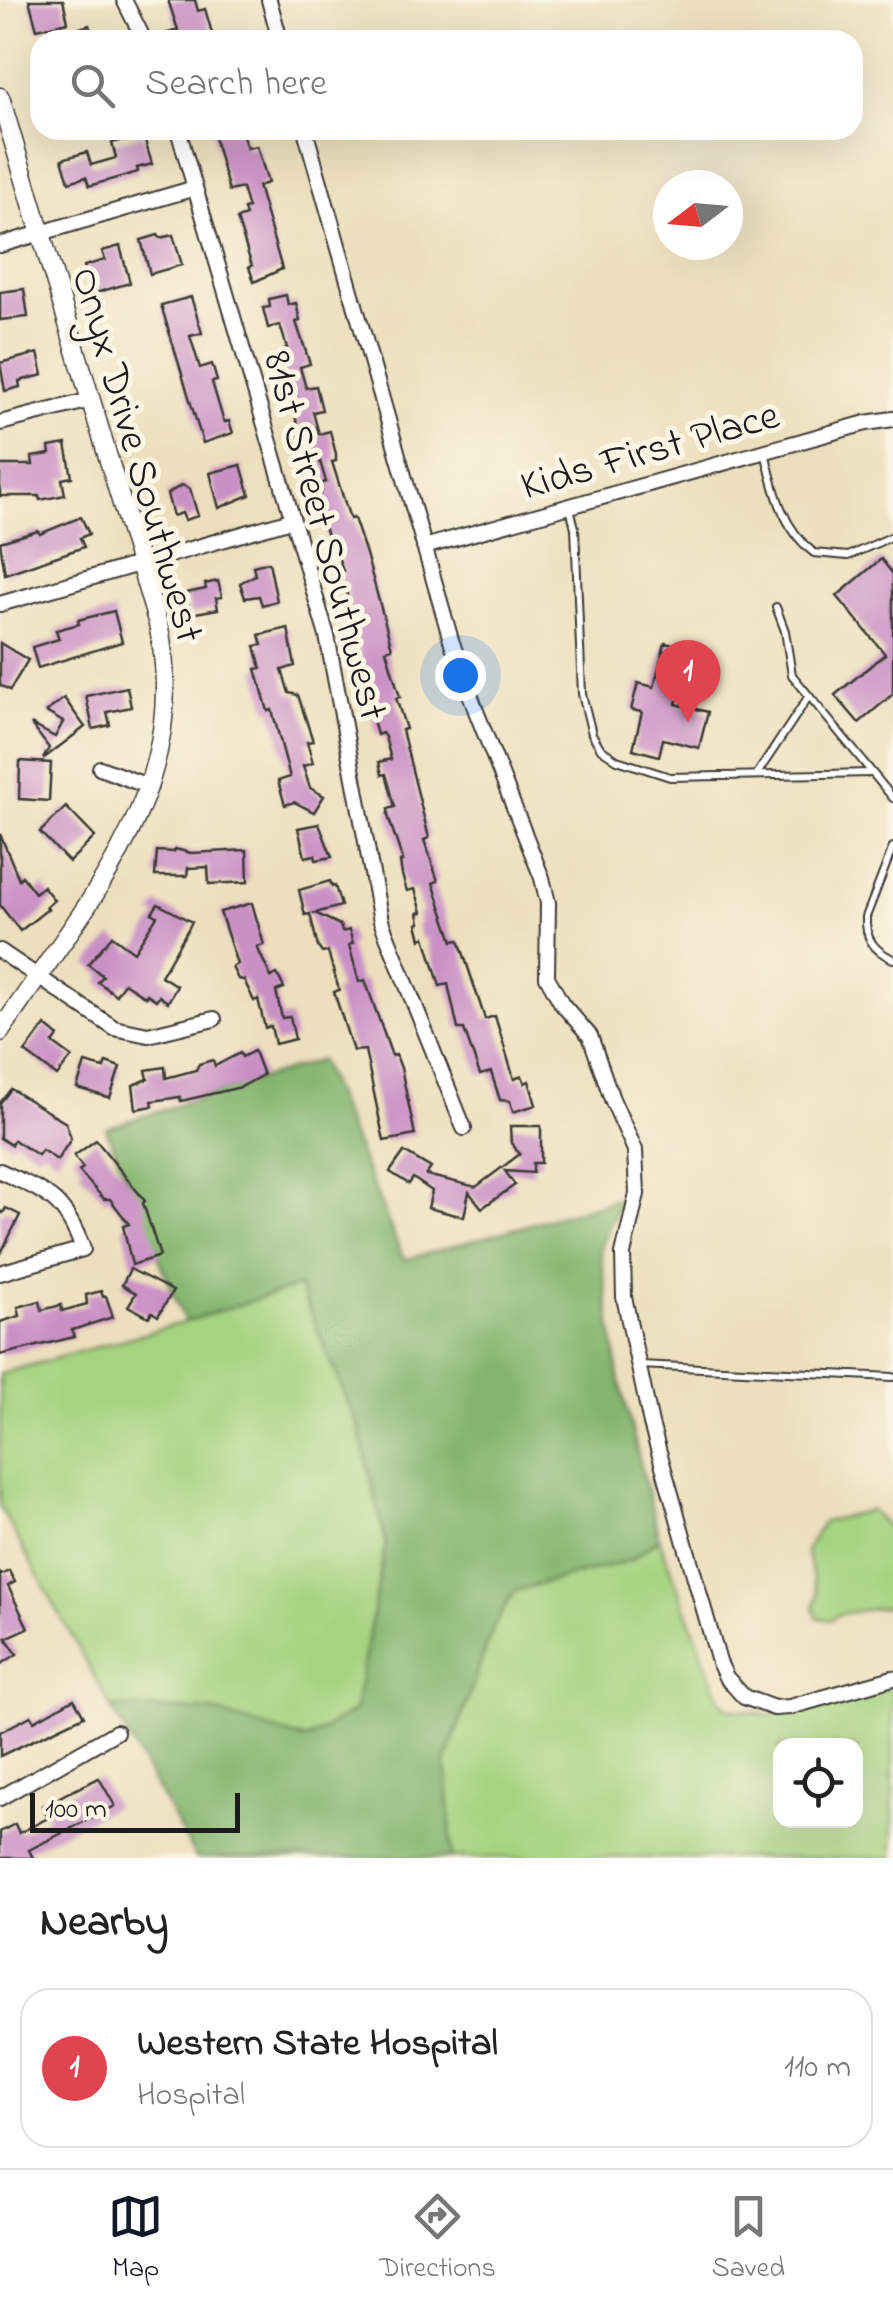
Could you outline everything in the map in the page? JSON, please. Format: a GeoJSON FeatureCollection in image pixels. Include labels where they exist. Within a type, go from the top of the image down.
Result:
{"type":"FeatureCollection","features":[{"type":"Feature","properties":{"kind":"street"},"geometry":{"type":"LineString","coordinates":[[124,0],[139,30]]}},
{"type":"Feature","properties":{"kind":"street"},"geometry":{"type":"LineString","coordinates":[[268,0],[277,30]]}},
{"type":"Feature","properties":{"kind":"street","name":"Onyx Drive Southwest"},"geometry":{"type":"LineString","coordinates":[[0,97],[158,624],[166,680],[160,748],[150,787],[124,848],[0,1032]]}},
{"type":"Feature","properties":{"kind":"street","name":"81st Street Southwest"},"geometry":{"type":"LineString","coordinates":[[181,140],[336,677],[380,922],[464,1128]]}},
{"type":"Feature","properties":{"kind":"street"},"geometry":{"type":"LineString","coordinates":[[309,140],[424,547],[476,711],[542,878],[549,914],[547,976],[562,1004],[590,1036],[634,1150],[637,1194],[624,1243],[622,1278],[638,1364],[712,1646],[736,1689],[765,1706],[790,1708],[893,1678]]}},
{"type":"Feature","properties":{"kind":"street"},"geometry":{"type":"LineString","coordinates":[[0,244],[195,188]]}},
{"type":"Feature","properties":{"kind":"street"},"geometry":{"type":"LineString","coordinates":[[0,423],[91,400]]}},
{"type":"Feature","properties":{"kind":"street","name":"Kids First Place"},"geometry":{"type":"LineString","coordinates":[[424,547],[866,423],[893,419]]}},
{"type":"Feature","properties":{"kind":"street"},"geometry":{"type":"LineString","coordinates":[[0,604],[290,520]]}},
{"type":"Feature","properties":{"kind":"street"},"geometry":{"type":"LineString","coordinates":[[100,768],[150,787]]}},
{"type":"Feature","properties":{"kind":"street"},"geometry":{"type":"LineString","coordinates":[[0,952],[102,1022],[134,1034],[162,1033],[214,1020]]}},
{"type":"Feature","properties":{"kind":"street"},"geometry":{"type":"LineString","coordinates":[[0,1170],[52,1196],[71,1218],[83,1250],[0,1273]]}},
{"type":"Feature","properties":{"kind":"street"},"geometry":{"type":"LineString","coordinates":[[0,1798],[116,1732]]}},
{"type":"Feature","properties":{"kind":"lane"},"geometry":{"type":"LineString","coordinates":[[765,452],[779,505],[792,529],[814,553],[848,556],[893,536]]}},
{"type":"Feature","properties":{"kind":"lane"},"geometry":{"type":"LineString","coordinates":[[570,507],[575,528],[582,694],[592,734],[601,748],[617,760],[670,777],[872,772]]}},
{"type":"Feature","properties":{"kind":"lane"},"geometry":{"type":"LineString","coordinates":[[776,607],[785,631],[792,675],[893,798]]}},
{"type":"Feature","properties":{"kind":"lane"},"geometry":{"type":"LineString","coordinates":[[756,775],[809,696]]}},
{"type":"Feature","properties":{"kind":"lane"},"geometry":{"type":"LineString","coordinates":[[893,848],[865,929],[874,947],[893,959]]}},
{"type":"Feature","properties":{"kind":"lane"},"geometry":{"type":"LineString","coordinates":[[638,1364],[893,1378]]}},
{"type":"Feature","properties":{"kind":"green space"},"geometry":{"type":"Polygon","coordinates":[[[320,1060],[404,1260],[622,1198],[600,1248],[619,1378],[659,1538],[631,1560],[514,1591],[493,1628],[446,1761],[452,1858],[196,1858],[111,1707],[212,1711],[307,1740],[355,1710],[386,1542],[359,1428],[299,1286],[185,1322],[106,1128],[320,1060]]]}},
{"type":"Feature","properties":{"kind":"green space"},"geometry":{"type":"Polygon","coordinates":[[[299,1285],[359,1428],[386,1542],[355,1710],[306,1740],[212,1711],[111,1707],[0,1507],[0,1374],[299,1285]]]}},
{"type":"Feature","properties":{"kind":"green space"},"geometry":{"type":"Polygon","coordinates":[[[870,1510],[893,1533],[893,1606],[839,1614],[830,1620],[817,1618],[817,1594],[806,1551],[823,1522],[870,1510]]]}},
{"type":"Feature","properties":{"kind":"green space"},"geometry":{"type":"Polygon","coordinates":[[[659,1538],[720,1700],[728,1708],[772,1715],[893,1687],[893,1858],[452,1858],[446,1761],[493,1628],[514,1591],[631,1560],[659,1538]]]}},
{"type":"Feature","properties":{"kind":"building"},"geometry":{"type":"Polygon","coordinates":[[[29,0],[63,0],[68,22],[37,29],[29,0]]]}},
{"type":"Feature","properties":{"kind":"building"},"geometry":{"type":"Polygon","coordinates":[[[168,0],[195,0],[198,11],[205,9],[211,30],[178,30],[168,0]]]}},
{"type":"Feature","properties":{"kind":"building"},"geometry":{"type":"Polygon","coordinates":[[[145,140],[152,164],[89,186],[86,177],[69,182],[62,159],[87,152],[91,165],[116,158],[112,143],[145,140]]]}},
{"type":"Feature","properties":{"kind":"building"},"geometry":{"type":"Polygon","coordinates":[[[215,140],[244,140],[247,148],[257,146],[268,183],[258,186],[282,269],[254,282],[237,219],[246,216],[244,209],[248,208],[242,188],[229,191],[215,140]]]}},
{"type":"Feature","properties":{"kind":"building"},"geometry":{"type":"Polygon","coordinates":[[[173,235],[182,265],[150,274],[141,240],[173,235]]]}},
{"type":"Feature","properties":{"kind":"building"},"geometry":{"type":"Polygon","coordinates":[[[120,246],[130,283],[92,294],[84,266],[105,260],[102,251],[120,246]]]}},
{"type":"Feature","properties":{"kind":"building"},"geometry":{"type":"Polygon","coordinates":[[[24,289],[28,317],[0,320],[0,292],[24,289]]]}},
{"type":"Feature","properties":{"kind":"building"},"geometry":{"type":"Polygon","coordinates":[[[286,295],[288,305],[296,303],[300,321],[296,322],[310,364],[300,367],[306,388],[316,386],[322,410],[313,412],[319,434],[330,431],[336,454],[336,461],[332,462],[366,554],[392,648],[386,650],[400,697],[396,698],[406,729],[402,730],[429,838],[424,840],[438,881],[433,883],[453,941],[459,940],[485,1019],[495,1016],[514,1079],[522,1076],[525,1083],[529,1081],[536,1105],[513,1112],[510,1101],[500,1100],[491,1072],[480,1075],[464,1029],[458,1029],[448,984],[440,986],[425,937],[421,939],[417,924],[418,913],[422,912],[415,889],[407,891],[402,875],[403,861],[388,816],[388,809],[395,807],[379,762],[391,759],[385,737],[382,733],[377,735],[366,693],[370,688],[350,620],[354,619],[338,573],[343,571],[315,500],[322,491],[320,484],[326,482],[319,458],[315,459],[312,451],[303,453],[277,359],[286,357],[287,348],[280,325],[268,328],[263,308],[270,307],[269,299],[286,295]]]}},
{"type":"Feature","properties":{"kind":"building"},"geometry":{"type":"Polygon","coordinates":[[[191,297],[202,333],[190,336],[200,368],[212,364],[217,381],[212,382],[223,419],[229,421],[233,433],[203,443],[161,305],[191,297]]]}},
{"type":"Feature","properties":{"kind":"building"},"geometry":{"type":"Polygon","coordinates":[[[38,353],[43,375],[19,381],[20,387],[5,391],[0,363],[38,353]]]}},
{"type":"Feature","properties":{"kind":"building"},"geometry":{"type":"Polygon","coordinates":[[[66,444],[72,477],[62,479],[65,495],[40,500],[39,496],[0,496],[0,465],[33,465],[32,457],[50,454],[49,447],[66,444]]]}},
{"type":"Feature","properties":{"kind":"building"},"geometry":{"type":"Polygon","coordinates":[[[241,465],[250,495],[219,508],[210,473],[241,465]]]}},
{"type":"Feature","properties":{"kind":"building"},"geometry":{"type":"Polygon","coordinates":[[[182,485],[190,489],[198,516],[185,520],[182,513],[173,516],[167,494],[182,485]]]}},
{"type":"Feature","properties":{"kind":"building"},"geometry":{"type":"Polygon","coordinates":[[[81,517],[89,534],[80,538],[84,547],[5,574],[0,542],[38,531],[40,534],[81,517]]]}},
{"type":"Feature","properties":{"kind":"building"},"geometry":{"type":"Polygon","coordinates":[[[881,559],[893,574],[893,694],[859,723],[835,695],[885,654],[837,596],[881,559]]]}},
{"type":"Feature","properties":{"kind":"building"},"geometry":{"type":"Polygon","coordinates":[[[269,562],[277,601],[262,605],[259,596],[245,598],[240,583],[255,575],[253,566],[269,562]]]}},
{"type":"Feature","properties":{"kind":"building"},"geometry":{"type":"Polygon","coordinates":[[[218,581],[222,597],[216,598],[218,609],[190,614],[186,593],[206,589],[205,584],[218,581]]]}},
{"type":"Feature","properties":{"kind":"building"},"geometry":{"type":"Polygon","coordinates":[[[114,611],[122,642],[38,668],[32,647],[59,639],[56,630],[79,624],[78,620],[114,611]]]}},
{"type":"Feature","properties":{"kind":"building"},"geometry":{"type":"Polygon","coordinates":[[[288,628],[295,666],[282,670],[289,693],[298,695],[313,741],[307,742],[313,763],[303,766],[310,788],[324,796],[314,812],[294,802],[285,805],[278,781],[290,777],[256,669],[261,668],[255,646],[262,645],[259,635],[288,628]]]}},
{"type":"Feature","properties":{"kind":"building"},"geometry":{"type":"Polygon","coordinates":[[[0,643],[28,660],[10,690],[0,685],[0,643]]]}},
{"type":"Feature","properties":{"kind":"building"},"geometry":{"type":"Polygon","coordinates":[[[665,643],[689,649],[676,704],[708,712],[699,748],[663,739],[659,756],[633,749],[642,712],[631,710],[638,683],[654,687],[665,643]]]}},
{"type":"Feature","properties":{"kind":"building"},"geometry":{"type":"Polygon","coordinates":[[[127,687],[131,707],[107,712],[110,725],[93,729],[86,696],[127,687]]]}},
{"type":"Feature","properties":{"kind":"building"},"geometry":{"type":"Polygon","coordinates":[[[64,698],[85,727],[43,759],[49,748],[31,724],[55,737],[63,722],[46,712],[64,698]]]}},
{"type":"Feature","properties":{"kind":"building"},"geometry":{"type":"Polygon","coordinates":[[[20,761],[51,763],[49,801],[19,799],[20,761]]]}},
{"type":"Feature","properties":{"kind":"building"},"geometry":{"type":"Polygon","coordinates":[[[66,807],[95,837],[69,862],[40,832],[66,807]]]}},
{"type":"Feature","properties":{"kind":"building"},"geometry":{"type":"Polygon","coordinates":[[[319,824],[332,857],[316,860],[315,855],[305,857],[298,828],[319,824]]]}},
{"type":"Feature","properties":{"kind":"building"},"geometry":{"type":"Polygon","coordinates":[[[0,834],[19,879],[22,876],[35,893],[43,886],[54,900],[20,931],[0,905],[0,834]]]}},
{"type":"Feature","properties":{"kind":"building"},"geometry":{"type":"Polygon","coordinates":[[[175,849],[191,853],[247,850],[248,882],[209,884],[208,867],[188,868],[187,876],[155,876],[157,851],[175,849]]]}},
{"type":"Feature","properties":{"kind":"building"},"geometry":{"type":"Polygon","coordinates":[[[330,881],[341,906],[315,913],[340,925],[342,932],[349,930],[359,982],[365,980],[392,1056],[396,1055],[401,1068],[415,1135],[384,1141],[365,1050],[353,1051],[334,992],[339,990],[328,952],[322,953],[318,947],[310,914],[305,915],[299,890],[330,881]]]}},
{"type":"Feature","properties":{"kind":"building"},"geometry":{"type":"Polygon","coordinates":[[[252,903],[264,945],[257,947],[271,977],[277,974],[284,988],[276,991],[282,1018],[290,1017],[295,1039],[275,1044],[271,1026],[265,1028],[258,999],[254,1001],[244,980],[238,979],[232,967],[237,964],[220,912],[252,903]]]}},
{"type":"Feature","properties":{"kind":"building"},"geometry":{"type":"Polygon","coordinates":[[[158,904],[192,922],[161,976],[177,986],[168,1002],[159,996],[156,1000],[147,994],[146,997],[124,983],[116,995],[98,982],[103,976],[88,964],[112,936],[134,952],[157,916],[152,913],[158,904]]]}},
{"type":"Feature","properties":{"kind":"building"},"geometry":{"type":"Polygon","coordinates":[[[45,1025],[58,1036],[53,1043],[72,1057],[57,1076],[25,1052],[45,1025]]]}},
{"type":"Feature","properties":{"kind":"building"},"geometry":{"type":"Polygon","coordinates":[[[254,1051],[263,1075],[241,1087],[181,1101],[180,1097],[152,1101],[153,1106],[136,1109],[133,1085],[148,1079],[146,1070],[165,1067],[166,1078],[196,1070],[199,1064],[213,1060],[215,1066],[240,1053],[242,1057],[254,1051]]]}},
{"type":"Feature","properties":{"kind":"building"},"geometry":{"type":"Polygon","coordinates":[[[106,1062],[120,1067],[110,1098],[77,1088],[85,1063],[104,1068],[106,1062]]]}},
{"type":"Feature","properties":{"kind":"building"},"geometry":{"type":"Polygon","coordinates":[[[11,1089],[66,1123],[71,1139],[57,1160],[42,1150],[38,1155],[14,1140],[11,1145],[0,1138],[0,1103],[11,1089]]]}},
{"type":"Feature","properties":{"kind":"building"},"geometry":{"type":"Polygon","coordinates":[[[510,1126],[541,1126],[541,1163],[533,1163],[533,1173],[505,1171],[515,1185],[482,1208],[469,1192],[464,1217],[428,1208],[432,1191],[413,1178],[409,1184],[390,1172],[404,1152],[431,1168],[426,1175],[476,1187],[520,1154],[511,1143],[510,1126]]]}},
{"type":"Feature","properties":{"kind":"building"},"geometry":{"type":"Polygon","coordinates":[[[96,1140],[145,1201],[160,1256],[132,1265],[123,1226],[129,1224],[110,1199],[104,1199],[79,1171],[83,1168],[74,1156],[96,1140]]]}},
{"type":"Feature","properties":{"kind":"building"},"geometry":{"type":"Polygon","coordinates":[[[6,1208],[20,1215],[0,1255],[0,1211],[3,1213],[6,1208]]]}},
{"type":"Feature","properties":{"kind":"building"},"geometry":{"type":"Polygon","coordinates":[[[130,1269],[173,1291],[158,1316],[152,1312],[149,1317],[128,1306],[136,1293],[122,1285],[130,1269]]]}},
{"type":"Feature","properties":{"kind":"building"},"geometry":{"type":"Polygon","coordinates":[[[101,1291],[113,1317],[72,1330],[74,1337],[0,1355],[0,1322],[20,1316],[18,1307],[40,1301],[42,1310],[61,1305],[62,1311],[87,1304],[86,1295],[101,1291]]]}},
{"type":"Feature","properties":{"kind":"building"},"geometry":{"type":"Polygon","coordinates":[[[9,1571],[15,1582],[8,1586],[28,1628],[6,1638],[17,1654],[0,1665],[0,1572],[1,1575],[9,1571]]]}},
{"type":"Feature","properties":{"kind":"building"},"geometry":{"type":"Polygon","coordinates":[[[74,1699],[84,1716],[0,1756],[0,1732],[31,1716],[34,1721],[74,1699]]]}},
{"type":"Feature","properties":{"kind":"building"},"geometry":{"type":"Polygon","coordinates":[[[99,1778],[115,1806],[29,1850],[33,1858],[0,1858],[0,1832],[15,1824],[19,1833],[48,1818],[42,1806],[99,1778]]]}},
{"type":"Feature","properties":{"kind":"place","name":"Western State Hospital"},"geometry":{"type":"Point","coordinates":[688,722]}}]}
